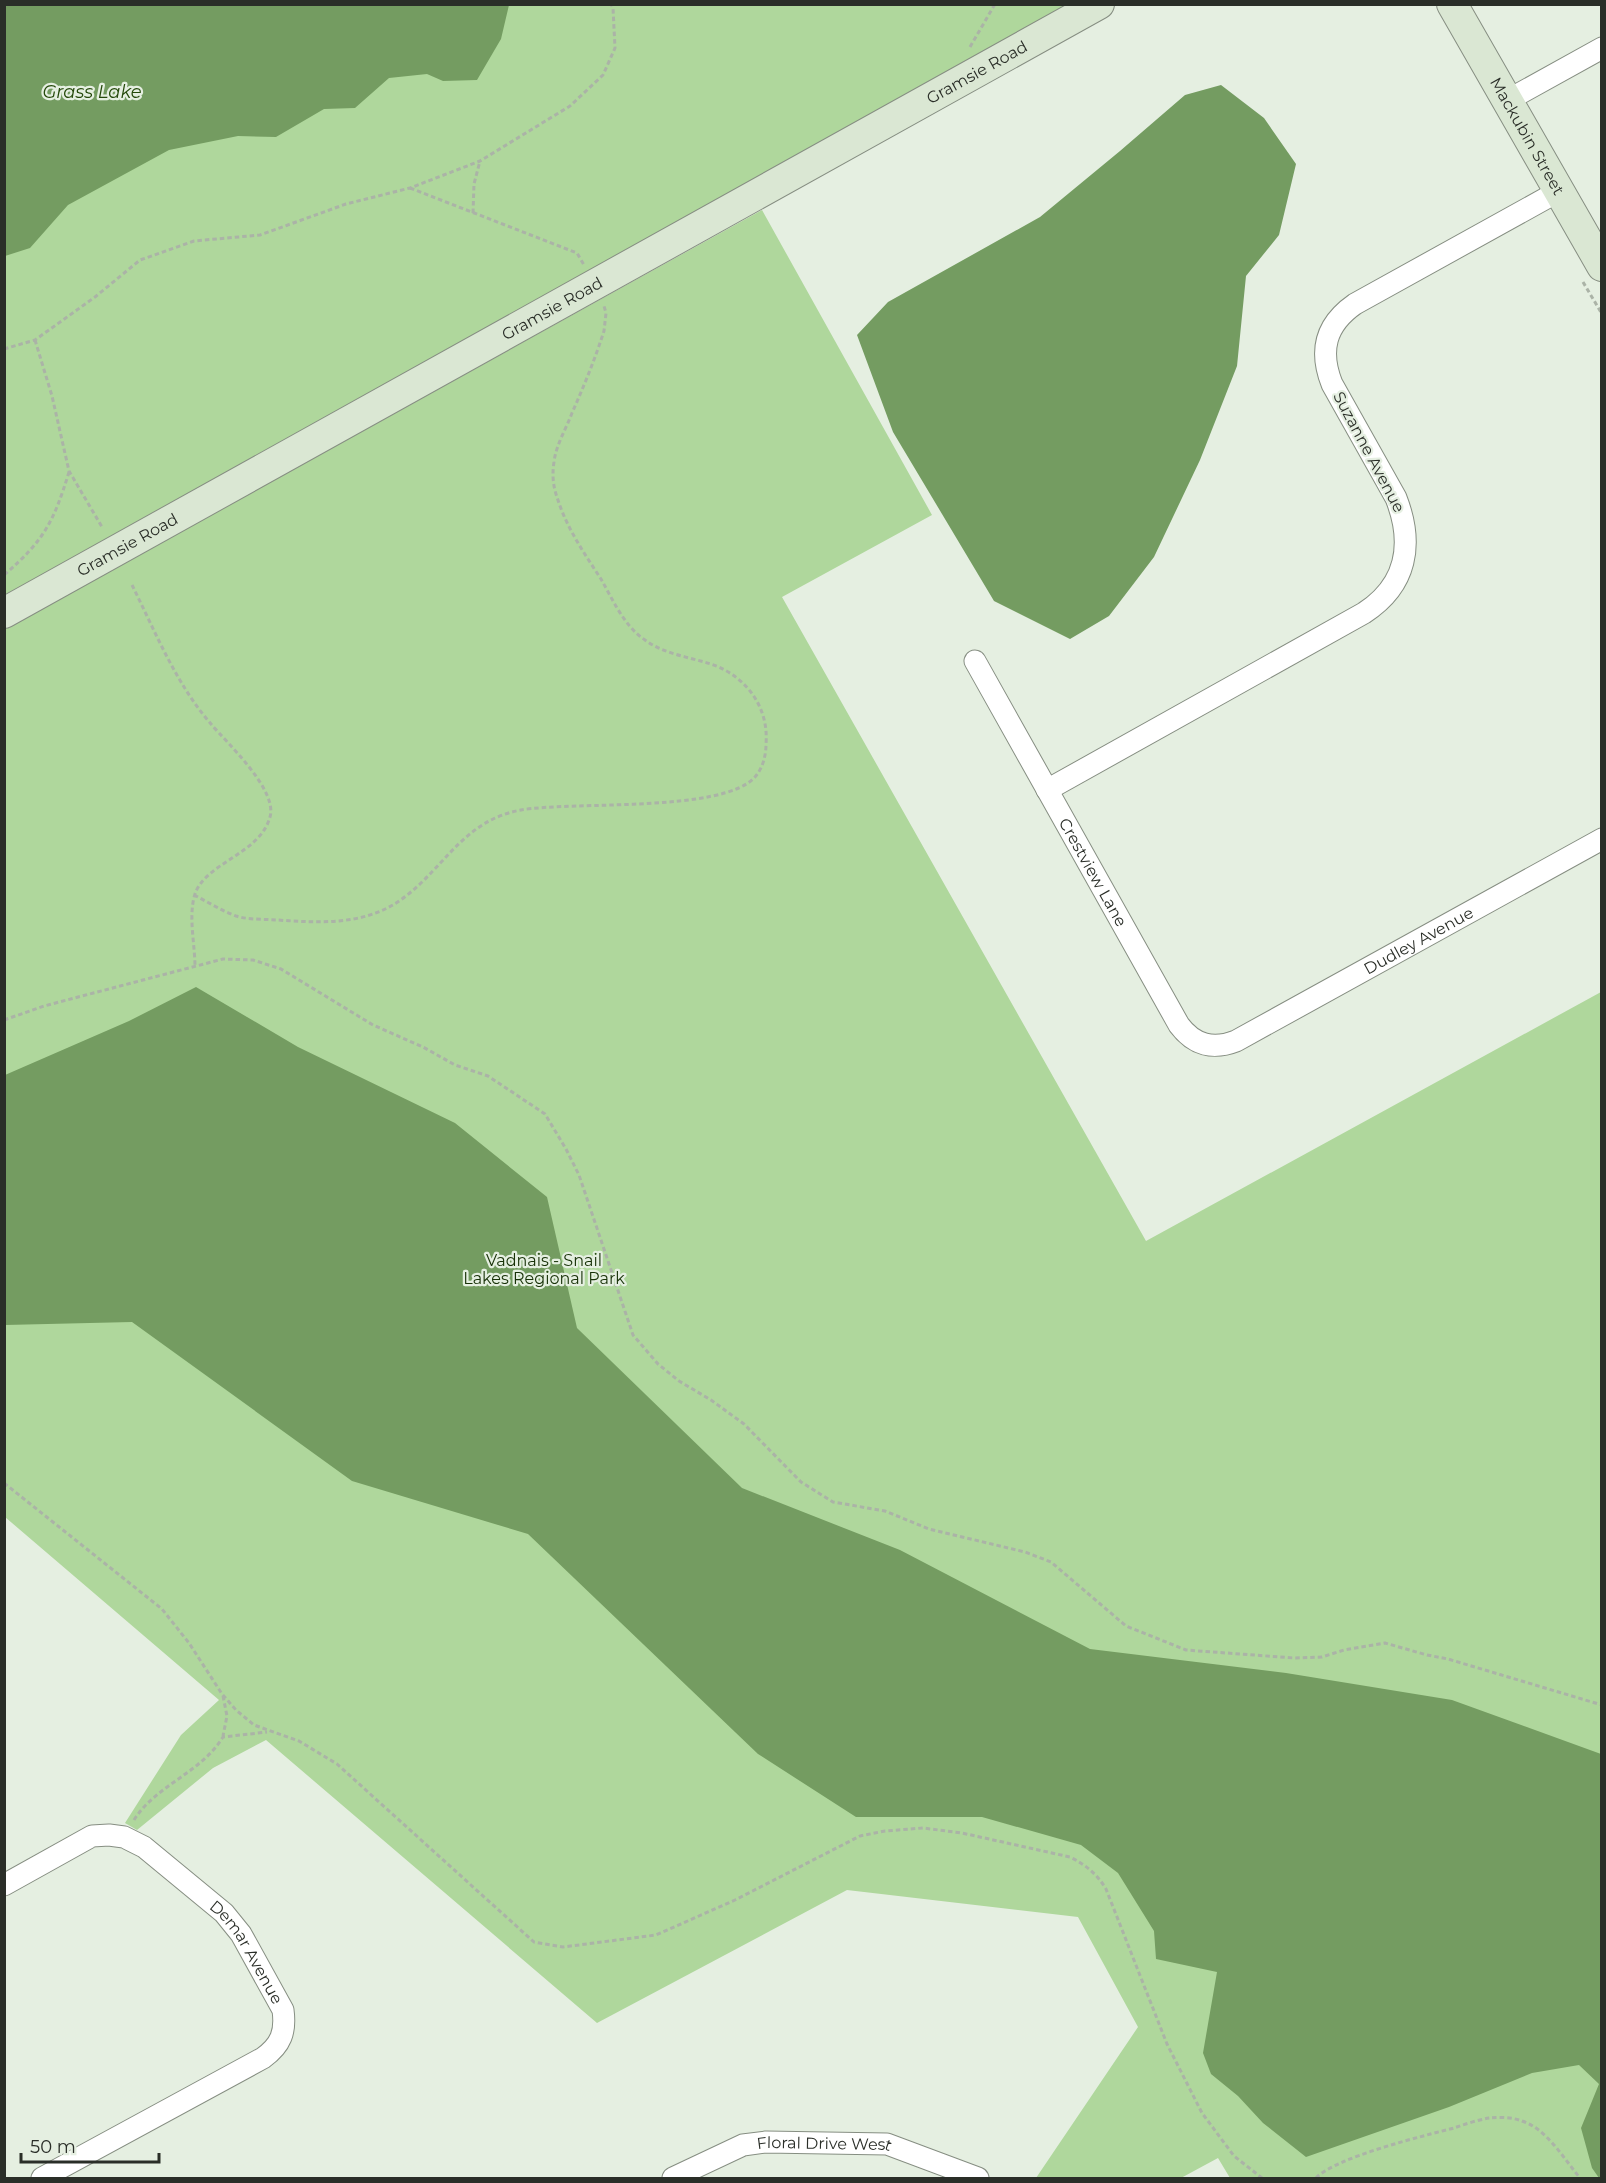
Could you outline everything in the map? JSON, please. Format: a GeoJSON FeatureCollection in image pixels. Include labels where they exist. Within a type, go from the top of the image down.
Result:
{"type":"FeatureCollection","features":[{"type":"Feature","properties":{"kind":"street","name":"Gramsie Road"},"geometry":{"type":"LineString","coordinates":[[4,613],[1100,4]]}},
{"type":"Feature","properties":{"kind":"street","name":"Mackubin Street"},"geometry":{"type":"LineString","coordinates":[[1452,4],[1602,266]]}},
{"type":"Feature","properties":{"kind":"street"},"geometry":{"type":"LineString","coordinates":[[1508,100],[1602,48]]}},
{"type":"Feature","properties":{"kind":"street","name":"Suzanne Avenue"},"geometry":{"type":"LineString","coordinates":[[1047,790],[1364,613],[1387,593],[1398,577],[1405,557],[1407,537],[1404,517],[1396,498],[1332,384],[1326,369],[1325,352],[1328,336],[1335,322],[1355,304],[1559,191]]}},
{"type":"Feature","properties":{"kind":"street","name":"Crestview Lane"},"geometry":{"type":"LineString","coordinates":[[975,661],[1185,1033],[1196,1042],[1209,1046],[1224,1046],[1236,1041]]}},
{"type":"Feature","properties":{"kind":"street","name":"Dudley Avenue"},"geometry":{"type":"LineString","coordinates":[[1236,1041],[1602,839]]}},
{"type":"Feature","properties":{"kind":"street","name":"Demar Avenue"},"geometry":{"type":"LineString","coordinates":[[4,1885],[92,1836],[109,1834],[124,1838],[144,1847],[224,1913],[241,1934],[283,2010],[283,2031],[280,2042],[263,2058],[42,2178]]}},
{"type":"Feature","properties":{"kind":"street","name":"Floral Drive West"},"geometry":{"type":"LineString","coordinates":[[673,2178],[743,2145],[766,2142],[887,2144],[978,2178]]}},
{"type":"Feature","properties":{"kind":"path"},"geometry":{"type":"LineString","coordinates":[[4,349],[35,340],[95,297],[140,260],[194,241],[260,235],[346,204],[410,188],[480,161],[570,106],[603,75],[615,48],[611,4]]}},
{"type":"Feature","properties":{"kind":"path"},"geometry":{"type":"LineString","coordinates":[[473,213],[474,184],[480,161]]}},
{"type":"Feature","properties":{"kind":"path"},"geometry":{"type":"LineString","coordinates":[[410,188],[577,253],[589,272]]}},
{"type":"Feature","properties":{"kind":"path"},"geometry":{"type":"LineString","coordinates":[[195,895],[237,916],[332,922],[360,919],[383,911],[405,897],[467,836],[494,818],[516,811],[542,808],[649,803],[707,797],[724,794],[741,787],[755,777],[763,763],[767,729],[764,712],[756,698],[732,675],[715,666],[661,649],[644,640],[629,626],[571,531],[555,493],[553,477],[557,449],[604,331],[606,313],[603,299]]}},
{"type":"Feature","properties":{"kind":"path"},"geometry":{"type":"LineString","coordinates":[[35,340],[52,396],[69,471],[102,527]]}},
{"type":"Feature","properties":{"kind":"path"},"geometry":{"type":"LineString","coordinates":[[4,575],[42,538],[58,509],[69,471]]}},
{"type":"Feature","properties":{"kind":"path"},"geometry":{"type":"LineString","coordinates":[[132,585],[173,667],[202,713],[260,781],[271,807],[270,817],[261,834],[242,852],[200,883],[195,895],[192,915],[195,967]]}},
{"type":"Feature","properties":{"kind":"path"},"geometry":{"type":"LineString","coordinates":[[4,1020],[44,1006],[223,959],[253,960],[281,969],[374,1025],[423,1047],[455,1065],[488,1076],[544,1114],[579,1175],[633,1335],[658,1364],[679,1381],[711,1400],[744,1424],[801,1482],[833,1502],[885,1511],[929,1529],[1025,1552],[1051,1562],[1126,1626],[1186,1650],[1294,1658],[1322,1656],[1384,1643],[1448,1659],[1602,1705]]}},
{"type":"Feature","properties":{"kind":"path"},"geometry":{"type":"LineString","coordinates":[[4,1483],[162,1609],[189,1643],[222,1694],[236,1710],[254,1725],[268,1732],[299,1741],[337,1764],[534,1942],[563,1947],[656,1935],[735,1900],[860,1836],[885,1831],[923,1828],[962,1833],[1070,1857],[1083,1864],[1098,1876],[1106,1889],[1167,2044],[1202,2114],[1234,2156],[1262,2178]]}},
{"type":"Feature","properties":{"kind":"path"},"geometry":{"type":"LineString","coordinates":[[124,1838],[139,1813],[152,1798],[192,1770],[217,1746],[223,1737],[227,1716],[222,1694]]}},
{"type":"Feature","properties":{"kind":"path"},"geometry":{"type":"LineString","coordinates":[[223,1737],[268,1732]]}},
{"type":"Feature","properties":{"kind":"path"},"geometry":{"type":"LineString","coordinates":[[1316,2178],[1333,2167],[1354,2158],[1414,2138],[1489,2118],[1507,2118],[1522,2121],[1535,2128],[1549,2140],[1580,2178]]}},
{"type":"Feature","properties":{"kind":"green space"},"geometry":{"type":"Polygon","coordinates":[[[5,5],[1075,5],[5,599],[5,5]]]}},
{"type":"Feature","properties":{"kind":"green space","name":"Vadnais - Snail Lakes Regional Park"},"geometry":{"type":"Polygon","coordinates":[[[762,210],[932,515],[782,597],[1146,1241],[1601,992],[1601,2178],[1230,2178],[1218,2158],[1181,2178],[1036,2178],[1138,2027],[1078,1917],[847,1890],[597,2023],[266,1740],[213,1768],[137,1830],[125,1823],[181,1735],[219,1700],[5,1517],[5,629],[762,210]]]}},
{"type":"Feature","properties":{"kind":"water","name":"Grass Lake"},"geometry":{"type":"Polygon","coordinates":[[[5,4],[509,5],[501,39],[477,80],[443,81],[427,74],[389,78],[355,108],[324,109],[276,137],[238,136],[169,150],[68,205],[30,248],[5,256],[5,4]]]}},
{"type":"Feature","properties":{"kind":"water"},"geometry":{"type":"Polygon","coordinates":[[[1221,85],[1264,118],[1296,164],[1279,235],[1246,276],[1237,366],[1200,460],[1154,557],[1109,616],[1070,639],[994,601],[893,432],[857,335],[888,302],[1040,217],[1185,95],[1221,85]]]}},
{"type":"Feature","properties":{"kind":"water"},"geometry":{"type":"Polygon","coordinates":[[[196,987],[298,1047],[455,1123],[547,1197],[577,1328],[742,1488],[900,1550],[1090,1649],[1286,1673],[1452,1700],[1601,1754],[1601,2178],[1592,2168],[1581,2128],[1599,2084],[1579,2065],[1532,2073],[1449,2107],[1306,2157],[1263,2123],[1238,2096],[1211,2074],[1203,2053],[1217,1972],[1156,1959],[1154,1931],[1118,1873],[1081,1845],[982,1817],[856,1817],[758,1754],[528,1534],[352,1481],[132,1322],[5,1325],[5,1075],[129,1021],[196,987]]]}}]}
